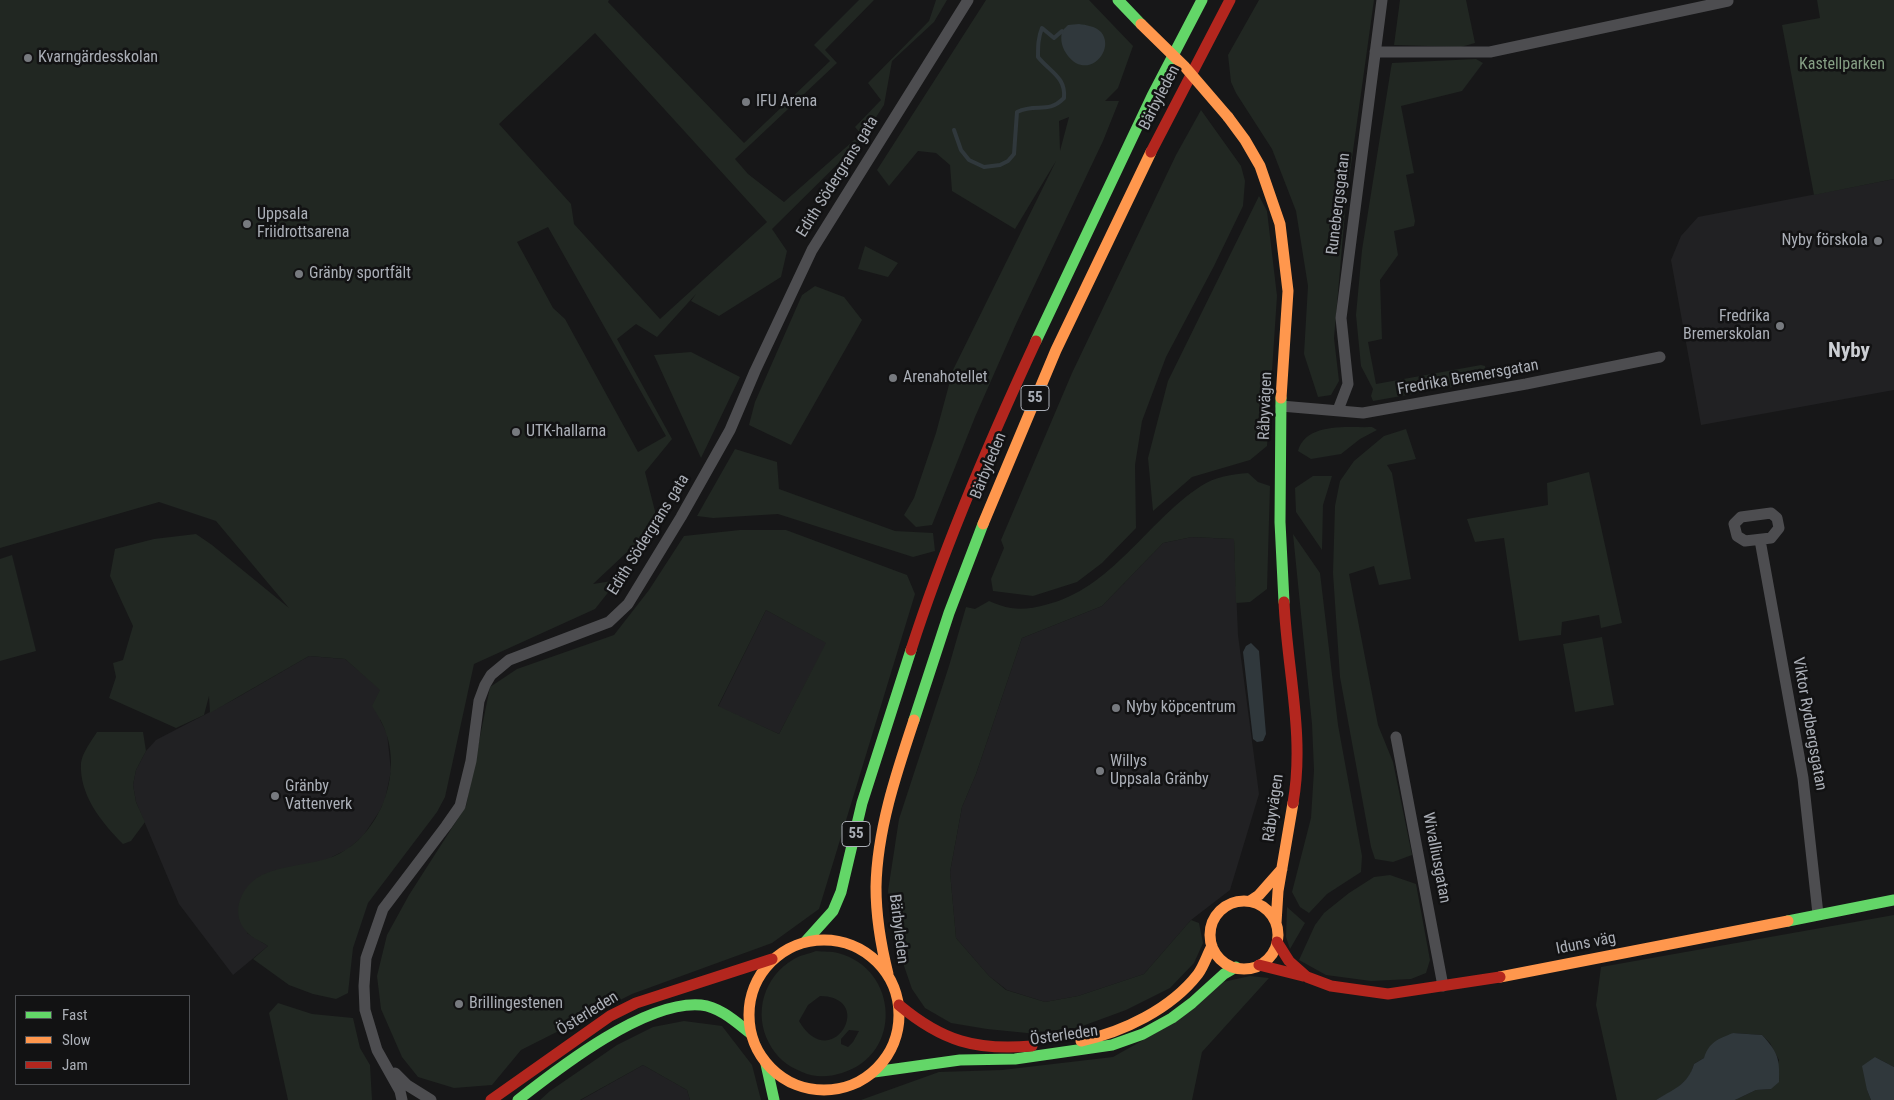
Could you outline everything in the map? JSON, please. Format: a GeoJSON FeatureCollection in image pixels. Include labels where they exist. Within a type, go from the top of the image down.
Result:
{"type":"FeatureCollection","features":[{"type":"Feature","properties":{"kind":"main road","name":"Råbyvägen"},"geometry":{"type":"LineString","coordinates":[[1118,0],[1185,67],[1228,116],[1260,166],[1280,224],[1288,292],[1281,406],[1280,522],[1297,748],[1294,798],[1276,906],[1276,923]]}},
{"type":"Feature","properties":{"kind":"main road","name":"Bärbyleden"},"geometry":{"type":"LineString","coordinates":[[806,941],[834,911],[841,892],[862,803],[928,600],[958,519],[1008,401],[1076,253],[1152,96],[1202,0]]}},
{"type":"Feature","properties":{"kind":"main road","name":"Bärbyleden"},"geometry":{"type":"LineString","coordinates":[[888,974],[880,940],[876,904],[878,862],[887,816],[912,728],[948,614],[1029,410],[1097,260],[1172,109],[1230,0]]}},
{"type":"Feature","properties":{"kind":"main road"},"geometry":{"type":"LineString","coordinates":[[1250,901],[1259,895],[1282,869]]}},
{"type":"Feature","properties":{"kind":"main road","name":"Iduns väg"},"geometry":{"type":"LineString","coordinates":[[1277,942],[1289,960],[1307,977],[1331,986],[1388,994],[1503,977],[1894,900]]}},
{"type":"Feature","properties":{"kind":"main road"},"geometry":{"type":"LineString","coordinates":[[1238,901],[1250,901],[1261,905],[1270,913],[1276,923],[1277,942],[1272,953],[1260,965],[1252,968],[1229,965],[1218,956],[1212,946],[1211,927],[1215,916],[1227,905],[1238,901]]}},
{"type":"Feature","properties":{"kind":"main road"},"geometry":{"type":"LineString","coordinates":[[830,939],[853,944],[873,957],[888,974],[895,989],[899,1005],[899,1023],[895,1041],[886,1058],[874,1072],[844,1088],[823,1091],[802,1087],[782,1078],[766,1064],[756,1050],[750,1033],[748,1013],[751,993],[759,975],[772,959],[788,948],[806,941],[830,939]]}},
{"type":"Feature","properties":{"kind":"main road","name":"Österleden"},"geometry":{"type":"LineString","coordinates":[[899,1005],[929,1028],[946,1038],[968,1043],[1018,1048],[1087,1040],[1139,1019],[1174,997],[1198,974],[1212,946]]}},
{"type":"Feature","properties":{"kind":"main road","name":"Österleden"},"geometry":{"type":"LineString","coordinates":[[491,1100],[610,1016],[636,1003],[772,959]]}},
{"type":"Feature","properties":{"kind":"main road"},"geometry":{"type":"LineString","coordinates":[[1260,965],[1307,977]]}},
{"type":"Feature","properties":{"kind":"main road","name":"Österleden"},"geometry":{"type":"LineString","coordinates":[[874,1072],[960,1060],[1015,1059],[1112,1045],[1143,1034],[1172,1018],[1224,974],[1236,967]]}},
{"type":"Feature","properties":{"kind":"main road","name":"Österleden"},"geometry":{"type":"LineString","coordinates":[[518,1100],[577,1057],[617,1032],[661,1011],[687,1004],[714,1008],[732,1018],[750,1033]]}},
{"type":"Feature","properties":{"kind":"main road"},"geometry":{"type":"LineString","coordinates":[[766,1064],[774,1100]]}},
{"type":"Feature","properties":{"kind":"main road"},"geometry":{"type":"LineString","coordinates":[[833,1100],[844,1088]]}},
{"type":"Feature","properties":{"kind":"street","name":"Edith Södergrans gata"},"geometry":{"type":"LineString","coordinates":[[387,1064],[377,1050],[365,1010],[366,958],[383,909],[460,806],[471,761],[480,701],[485,685],[491,675],[509,660],[609,622],[628,604],[730,430],[755,371],[812,250],[968,0]]}},
{"type":"Feature","properties":{"kind":"street","name":"Runebergsgatan"},"geometry":{"type":"LineString","coordinates":[[1338,410],[1348,384],[1340,318],[1382,0]]}},
{"type":"Feature","properties":{"kind":"street"},"geometry":{"type":"LineString","coordinates":[[1375,52],[1490,52],[1728,1]]}},
{"type":"Feature","properties":{"kind":"street","name":"Fredrika Bremersgatan"},"geometry":{"type":"LineString","coordinates":[[1281,406],[1363,413],[1526,384],[1660,357]]}},
{"type":"Feature","properties":{"kind":"street","name":"Viktor Rydbergsgatan"},"geometry":{"type":"LineString","coordinates":[[1760,540],[1804,778],[1818,914]]}},
{"type":"Feature","properties":{"kind":"street","name":"Wivalliusgatan"},"geometry":{"type":"LineString","coordinates":[[1396,737],[1443,986]]}},
{"type":"Feature","properties":{"kind":"street"},"geometry":{"type":"LineString","coordinates":[[387,1064],[400,1091],[402,1100]]}},
{"type":"Feature","properties":{"kind":"street"},"geometry":{"type":"LineString","coordinates":[[387,1064],[407,1085],[431,1100]]}},
{"type":"Feature","properties":{"kind":"shaded area"},"geometry":{"type":"Polygon","coordinates":[[[1079,24],[1096,28],[1105,39],[1105,47],[1102,54],[1098,60],[1091,64],[1076,63],[1068,56],[1062,44],[1062,31],[1068,25],[1079,24]]]}},
{"type":"Feature","properties":{"kind":"shaded area","name":"Fredrika Bremerskolan"},"geometry":{"type":"Polygon","coordinates":[[[1894,179],[1894,390],[1701,425],[1671,260],[1681,236],[1698,217],[1894,179]]]}},
{"type":"Feature","properties":{"kind":"shaded area"},"geometry":{"type":"Polygon","coordinates":[[[1192,537],[1234,539],[1238,635],[1259,794],[1230,890],[1191,920],[1144,974],[1078,996],[1045,1002],[1007,990],[989,976],[956,938],[950,872],[962,807],[976,774],[1022,638],[1102,606],[1163,543],[1192,537]]]}},
{"type":"Feature","properties":{"kind":"shaded area"},"geometry":{"type":"Polygon","coordinates":[[[766,610],[827,643],[779,734],[718,707],[766,610]]]}},
{"type":"Feature","properties":{"kind":"shaded area"},"geometry":{"type":"Polygon","coordinates":[[[1251,643],[1259,651],[1266,734],[1263,741],[1257,742],[1253,739],[1243,652],[1246,646],[1251,643]]]}},
{"type":"Feature","properties":{"kind":"shaded area"},"geometry":{"type":"Polygon","coordinates":[[[309,656],[345,659],[381,690],[380,720],[387,733],[391,771],[385,800],[363,836],[348,849],[332,857],[247,933],[268,946],[233,975],[179,904],[136,802],[133,785],[136,770],[146,751],[156,740],[233,700],[309,656]]]}},
{"type":"Feature","properties":{"kind":"shaded area"},"geometry":{"type":"Polygon","coordinates":[[[1733,1033],[1762,1035],[1772,1046],[1777,1056],[1779,1082],[1771,1089],[1756,1090],[1735,1100],[1656,1100],[1684,1082],[1694,1064],[1704,1058],[1711,1045],[1733,1033]]]}},
{"type":"Feature","properties":{"kind":"shaded area"},"geometry":{"type":"Polygon","coordinates":[[[1875,1057],[1894,1067],[1894,1100],[1871,1100],[1862,1066],[1875,1057]]]}},
{"type":"Feature","properties":{"kind":"shaded area"},"geometry":{"type":"Polygon","coordinates":[[[643,1065],[687,1090],[690,1100],[581,1100],[643,1065]]]}},
{"type":"Feature","properties":{"kind":"green space","name":"Gränby sportfält"},"geometry":{"type":"Polygon","coordinates":[[[0,0],[609,0],[608,2],[744,143],[830,61],[814,45],[859,0],[874,0],[825,50],[837,63],[735,159],[748,174],[784,202],[861,134],[855,127],[881,100],[868,83],[929,21],[936,0],[947,0],[934,22],[892,61],[884,105],[859,143],[772,229],[787,251],[781,277],[719,316],[691,301],[696,294],[657,337],[636,324],[617,339],[672,439],[645,472],[658,523],[593,584],[618,580],[595,609],[474,664],[445,797],[437,812],[368,903],[353,948],[348,993],[336,999],[313,994],[289,985],[253,959],[268,946],[253,938],[246,931],[241,924],[238,908],[244,892],[255,879],[279,869],[332,857],[348,848],[374,822],[388,787],[391,769],[386,733],[382,722],[372,706],[380,690],[345,659],[309,656],[210,713],[209,696],[204,715],[176,728],[109,698],[116,677],[113,663],[123,660],[133,626],[110,576],[115,549],[154,539],[196,534],[289,608],[216,521],[159,502],[0,548],[0,0]],[[595,33],[499,124],[571,204],[574,224],[660,319],[767,222],[595,33]],[[548,227],[517,242],[553,308],[565,319],[638,452],[666,436],[548,227]]]}},
{"type":"Feature","properties":{"kind":"green space"},"geometry":{"type":"Polygon","coordinates":[[[986,0],[1089,0],[1133,46],[1118,88],[1105,101],[1119,101],[1103,141],[1016,324],[975,417],[932,525],[916,527],[904,515],[914,498],[936,433],[953,370],[1056,161],[1015,229],[952,191],[950,165],[936,153],[918,151],[889,186],[877,170],[986,0]],[[1069,117],[1059,121],[1060,151],[1069,117]]]}},
{"type":"Feature","properties":{"kind":"green space"},"geometry":{"type":"Polygon","coordinates":[[[1259,0],[1374,0],[1346,201],[1334,338],[1339,381],[1331,395],[1318,397],[1304,354],[1308,286],[1296,211],[1272,149],[1231,82],[1228,55],[1259,0]]]}},
{"type":"Feature","properties":{"kind":"green space"},"geometry":{"type":"Polygon","coordinates":[[[1400,0],[1466,0],[1475,43],[1461,47],[1394,45],[1400,0]]]}},
{"type":"Feature","properties":{"kind":"green space","name":"Kastellparken"},"geometry":{"type":"Polygon","coordinates":[[[1817,0],[1894,0],[1894,179],[1814,195],[1782,25],[1820,18],[1817,0]]]}},
{"type":"Feature","properties":{"kind":"green space"},"geometry":{"type":"Polygon","coordinates":[[[1476,59],[1483,63],[1462,91],[1401,106],[1414,173],[1406,175],[1415,221],[1414,226],[1394,231],[1398,255],[1380,280],[1382,339],[1368,342],[1376,384],[1481,365],[1485,366],[1487,377],[1481,382],[1373,401],[1371,396],[1373,389],[1361,366],[1356,315],[1362,250],[1392,63],[1476,59]]]}},
{"type":"Feature","properties":{"kind":"green space"},"geometry":{"type":"Polygon","coordinates":[[[1201,110],[1241,166],[1245,181],[1243,206],[1166,357],[1142,421],[1135,465],[1136,528],[1102,563],[1077,582],[1033,596],[993,591],[991,579],[1004,548],[1001,540],[1072,373],[1176,155],[1201,110]]]}},
{"type":"Feature","properties":{"kind":"green space"},"geometry":{"type":"Polygon","coordinates":[[[1259,196],[1267,211],[1277,296],[1267,446],[1250,460],[1192,477],[1153,511],[1148,458],[1168,381],[1259,196]]]}},
{"type":"Feature","properties":{"kind":"green space"},"geometry":{"type":"Polygon","coordinates":[[[865,246],[898,263],[888,277],[858,269],[865,246]]]}},
{"type":"Feature","properties":{"kind":"green space"},"geometry":{"type":"Polygon","coordinates":[[[815,286],[844,297],[862,320],[791,445],[749,425],[755,402],[802,295],[815,286]]]}},
{"type":"Feature","properties":{"kind":"green space"},"geometry":{"type":"Polygon","coordinates":[[[691,352],[740,377],[701,458],[654,355],[691,352]]]}},
{"type":"Feature","properties":{"kind":"green space"},"geometry":{"type":"Polygon","coordinates":[[[1340,427],[1372,427],[1377,430],[1360,439],[1341,454],[1311,459],[1298,451],[1302,442],[1310,435],[1319,431],[1340,427]]]}},
{"type":"Feature","properties":{"kind":"green space"},"geometry":{"type":"Polygon","coordinates":[[[1406,429],[1416,459],[1387,465],[1392,473],[1411,579],[1379,585],[1374,566],[1349,574],[1378,725],[1393,762],[1412,855],[1393,862],[1375,859],[1371,847],[1340,677],[1333,573],[1335,506],[1340,481],[1354,461],[1384,436],[1406,429]]]}},
{"type":"Feature","properties":{"kind":"green space"},"geometry":{"type":"Polygon","coordinates":[[[735,449],[777,462],[779,489],[895,531],[933,533],[935,551],[913,557],[778,514],[713,518],[697,516],[735,449]]]}},
{"type":"Feature","properties":{"kind":"green space"},"geometry":{"type":"Polygon","coordinates":[[[1589,472],[1622,623],[1601,628],[1599,615],[1562,622],[1561,635],[1519,641],[1504,538],[1475,542],[1467,519],[1548,505],[1547,483],[1589,472]]]}},
{"type":"Feature","properties":{"kind":"green space"},"geometry":{"type":"Polygon","coordinates":[[[1248,473],[1258,482],[1270,486],[1267,589],[1250,602],[1236,603],[1234,539],[1192,537],[1163,543],[1102,606],[1022,638],[976,774],[962,807],[950,872],[956,938],[989,976],[1006,990],[1045,1002],[1078,996],[1144,974],[1191,920],[1199,923],[1203,943],[1194,963],[1170,988],[1126,1010],[1077,1028],[1027,1033],[951,1023],[925,1008],[912,989],[894,937],[888,891],[899,819],[949,666],[966,607],[975,609],[989,601],[1008,608],[1019,609],[1045,605],[1069,597],[1090,585],[1109,570],[1181,501],[1201,486],[1224,476],[1248,473]]]}},
{"type":"Feature","properties":{"kind":"green space"},"geometry":{"type":"Polygon","coordinates":[[[1313,476],[1332,476],[1323,505],[1322,550],[1296,512],[1295,488],[1313,476]]]}},
{"type":"Feature","properties":{"kind":"green space"},"geometry":{"type":"Polygon","coordinates":[[[740,530],[786,530],[907,575],[915,594],[819,909],[772,943],[632,994],[521,1050],[492,1085],[454,1088],[418,1077],[402,1057],[381,1009],[377,976],[387,935],[409,895],[466,806],[490,687],[517,669],[614,635],[649,590],[684,536],[740,530]],[[766,610],[718,706],[779,734],[826,643],[766,610]]]}},
{"type":"Feature","properties":{"kind":"green space"},"geometry":{"type":"Polygon","coordinates":[[[1293,534],[1320,573],[1338,725],[1362,856],[1361,872],[1327,894],[1309,913],[1300,907],[1292,892],[1311,818],[1314,770],[1312,724],[1293,534]]]}},
{"type":"Feature","properties":{"kind":"green space"},"geometry":{"type":"Polygon","coordinates":[[[12,555],[36,651],[0,661],[0,559],[12,555]]]}},
{"type":"Feature","properties":{"kind":"green space"},"geometry":{"type":"Polygon","coordinates":[[[1602,637],[1614,705],[1575,712],[1563,644],[1602,637]]]}},
{"type":"Feature","properties":{"kind":"green space"},"geometry":{"type":"Polygon","coordinates":[[[97,732],[143,732],[146,751],[136,770],[133,785],[136,802],[145,822],[131,841],[123,844],[93,808],[81,775],[83,755],[97,732]]]}},
{"type":"Feature","properties":{"kind":"green space"},"geometry":{"type":"Polygon","coordinates":[[[1390,875],[1416,884],[1430,960],[1426,973],[1411,979],[1371,981],[1326,975],[1299,960],[1315,925],[1324,913],[1349,893],[1374,877],[1390,875]]]}},
{"type":"Feature","properties":{"kind":"green space"},"geometry":{"type":"Polygon","coordinates":[[[1287,907],[1305,923],[1290,949],[1286,937],[1287,907]]]}},
{"type":"Feature","properties":{"kind":"green space"},"geometry":{"type":"Polygon","coordinates":[[[1894,915],[1894,1067],[1875,1057],[1867,1090],[1871,1100],[1735,1100],[1756,1090],[1771,1089],[1779,1060],[1770,1043],[1762,1035],[1733,1033],[1704,1058],[1694,1064],[1686,1080],[1674,1091],[1656,1100],[1617,1100],[1596,1005],[1601,967],[1894,915]]]}},
{"type":"Feature","properties":{"kind":"green space"},"geometry":{"type":"Polygon","coordinates":[[[816,951],[836,952],[858,962],[873,976],[882,993],[886,1012],[884,1031],[876,1049],[862,1063],[842,1073],[822,1076],[807,1074],[791,1067],[782,1060],[769,1043],[762,1020],[764,996],[775,975],[799,956],[816,951]],[[820,996],[808,1005],[799,1021],[811,1036],[824,1040],[835,1038],[843,1030],[847,1019],[846,1008],[837,1000],[820,996]],[[849,1030],[841,1039],[841,1044],[848,1047],[859,1031],[849,1030]]]}},
{"type":"Feature","properties":{"kind":"green space"},"geometry":{"type":"Polygon","coordinates":[[[1250,976],[1269,978],[1202,1052],[1192,1100],[861,1100],[939,1072],[1002,1070],[1113,1057],[1177,1021],[1223,982],[1250,976]]]}},
{"type":"Feature","properties":{"kind":"green space"},"geometry":{"type":"Polygon","coordinates":[[[278,1003],[312,1014],[353,1018],[360,1048],[370,1065],[372,1100],[288,1100],[269,1013],[278,1003]]]}},
{"type":"Feature","properties":{"kind":"green space"},"geometry":{"type":"Polygon","coordinates":[[[684,1021],[722,1026],[752,1065],[761,1100],[690,1100],[687,1090],[643,1065],[580,1100],[540,1100],[550,1091],[617,1045],[653,1027],[684,1021]]]}},
{"type":"Feature","properties":{"kind":"waterway"},"geometry":{"type":"LineString","coordinates":[[954,130],[961,150],[969,160],[984,167],[1000,165],[1008,161],[1014,154],[1017,112],[1024,109],[1052,106],[1064,98],[1064,91],[1060,80],[1038,57],[1038,42],[1042,28],[1054,38],[1062,31]]}},
{"type":"Feature","properties":{"kind":"traffic: fast"},"geometry":{"type":"LineString","coordinates":[[1118,0],[1141,24]]}},
{"type":"Feature","properties":{"kind":"traffic: fast"},"geometry":{"type":"LineString","coordinates":[[1036,341],[1152,96],[1202,0]]}},
{"type":"Feature","properties":{"kind":"traffic: fast"},"geometry":{"type":"LineString","coordinates":[[1281,398],[1280,522],[1284,602]]}},
{"type":"Feature","properties":{"kind":"traffic: fast"},"geometry":{"type":"LineString","coordinates":[[914,720],[949,613],[983,524]]}},
{"type":"Feature","properties":{"kind":"traffic: fast"},"geometry":{"type":"LineString","coordinates":[[806,941],[833,911],[841,892],[862,803],[911,650]]}},
{"type":"Feature","properties":{"kind":"traffic: fast"},"geometry":{"type":"LineString","coordinates":[[1788,921],[1894,900]]}},
{"type":"Feature","properties":{"kind":"traffic: fast"},"geometry":{"type":"LineString","coordinates":[[874,1072],[960,1060],[1015,1059],[1112,1045],[1143,1034],[1172,1018],[1224,974],[1236,967]]}},
{"type":"Feature","properties":{"kind":"traffic: fast"},"geometry":{"type":"LineString","coordinates":[[518,1100],[605,1038],[655,1013],[679,1006],[708,1006],[727,1016],[750,1033]]}},
{"type":"Feature","properties":{"kind":"traffic: fast"},"geometry":{"type":"LineString","coordinates":[[766,1064],[774,1100]]}},
{"type":"Feature","properties":{"kind":"traffic: slow"},"geometry":{"type":"LineString","coordinates":[[1141,24],[1185,67],[1228,117]]}},
{"type":"Feature","properties":{"kind":"traffic: slow"},"geometry":{"type":"LineString","coordinates":[[1228,117],[1245,140],[1260,166],[1280,224],[1288,291],[1281,398]]}},
{"type":"Feature","properties":{"kind":"traffic: slow"},"geometry":{"type":"LineString","coordinates":[[983,524],[1056,350],[1151,152]]}},
{"type":"Feature","properties":{"kind":"traffic: slow"},"geometry":{"type":"LineString","coordinates":[[888,974],[878,920],[876,898],[877,866],[889,803],[914,720]]}},
{"type":"Feature","properties":{"kind":"traffic: slow"},"geometry":{"type":"LineString","coordinates":[[1276,923],[1278,891],[1293,803]]}},
{"type":"Feature","properties":{"kind":"traffic: slow"},"geometry":{"type":"LineString","coordinates":[[1250,901],[1259,895],[1282,869]]}},
{"type":"Feature","properties":{"kind":"traffic: slow"},"geometry":{"type":"LineString","coordinates":[[1244,901],[1257,904],[1268,911],[1275,922],[1278,935],[1275,948],[1268,959],[1257,966],[1244,969],[1231,966],[1220,959],[1213,948],[1210,935],[1213,922],[1220,911],[1231,904],[1244,901]]}},
{"type":"Feature","properties":{"kind":"traffic: slow"},"geometry":{"type":"LineString","coordinates":[[1500,977],[1788,921]]}},
{"type":"Feature","properties":{"kind":"traffic: slow"},"geometry":{"type":"LineString","coordinates":[[824,940],[839,941],[853,945],[866,952],[877,962],[887,973],[894,986],[898,1000],[899,1015],[898,1030],[894,1044],[887,1057],[877,1068],[866,1078],[853,1085],[839,1089],[824,1090],[809,1089],[795,1085],[782,1078],[771,1068],[761,1057],[754,1044],[750,1030],[749,1015],[750,1000],[754,986],[761,973],[771,962],[782,952],[795,945],[809,941],[824,940]]}},
{"type":"Feature","properties":{"kind":"traffic: slow"},"geometry":{"type":"LineString","coordinates":[[1081,1041],[1113,1032],[1129,1025],[1174,998],[1198,974],[1212,946]]}},
{"type":"Feature","properties":{"kind":"traffic: jam"},"geometry":{"type":"LineString","coordinates":[[1151,152],[1230,0]]}},
{"type":"Feature","properties":{"kind":"traffic: jam"},"geometry":{"type":"LineString","coordinates":[[911,650],[938,571],[969,494],[1001,417],[1036,341]]}},
{"type":"Feature","properties":{"kind":"traffic: jam"},"geometry":{"type":"LineString","coordinates":[[1284,602],[1296,728],[1297,753],[1293,803]]}},
{"type":"Feature","properties":{"kind":"traffic: jam"},"geometry":{"type":"LineString","coordinates":[[1277,942],[1289,961],[1307,977],[1331,986],[1388,994],[1500,977]]}},
{"type":"Feature","properties":{"kind":"traffic: jam"},"geometry":{"type":"LineString","coordinates":[[491,1100],[610,1016],[636,1003],[772,959]]}},
{"type":"Feature","properties":{"kind":"traffic: jam"},"geometry":{"type":"LineString","coordinates":[[1259,965],[1303,976]]}},
{"type":"Feature","properties":{"kind":"traffic: jam"},"geometry":{"type":"LineString","coordinates":[[899,1005],[930,1027],[961,1041],[994,1047],[1032,1046]]}},
{"type":"Feature","properties":{"kind":"place","name":"Kvarngärdesskolan"},"geometry":{"type":"Point","coordinates":[28,58]}},
{"type":"Feature","properties":{"kind":"place","name":"IFU Arena"},"geometry":{"type":"Point","coordinates":[746,102]}},
{"type":"Feature","properties":{"kind":"place","name":"Uppsala Friidrottsarena"},"geometry":{"type":"Point","coordinates":[247,224]}},
{"type":"Feature","properties":{"kind":"place","name":"Nyby förskola"},"geometry":{"type":"Point","coordinates":[1878,241]}},
{"type":"Feature","properties":{"kind":"place","name":"Gränby sportfält"},"geometry":{"type":"Point","coordinates":[299,274]}},
{"type":"Feature","properties":{"kind":"place","name":"Fredrika Bremerskolan"},"geometry":{"type":"Point","coordinates":[1780,326]}},
{"type":"Feature","properties":{"kind":"place","name":"Arenahotellet"},"geometry":{"type":"Point","coordinates":[893,378]}},
{"type":"Feature","properties":{"kind":"place","name":"UTK-hallarna"},"geometry":{"type":"Point","coordinates":[516,432]}},
{"type":"Feature","properties":{"kind":"place","name":"Nyby köpcentrum"},"geometry":{"type":"Point","coordinates":[1116,708]}},
{"type":"Feature","properties":{"kind":"place","name":"Willys Uppsala Gränby"},"geometry":{"type":"Point","coordinates":[1100,771]}},
{"type":"Feature","properties":{"kind":"place","name":"Gränby Vattenverk"},"geometry":{"type":"Point","coordinates":[275,796]}},
{"type":"Feature","properties":{"kind":"place","name":"Brillingestenen"},"geometry":{"type":"Point","coordinates":[459,1004]}},
{"type":"Feature","properties":{"kind":"district","name":"Nyby"},"geometry":{"type":"Point","coordinates":[1849,352]}}]}
